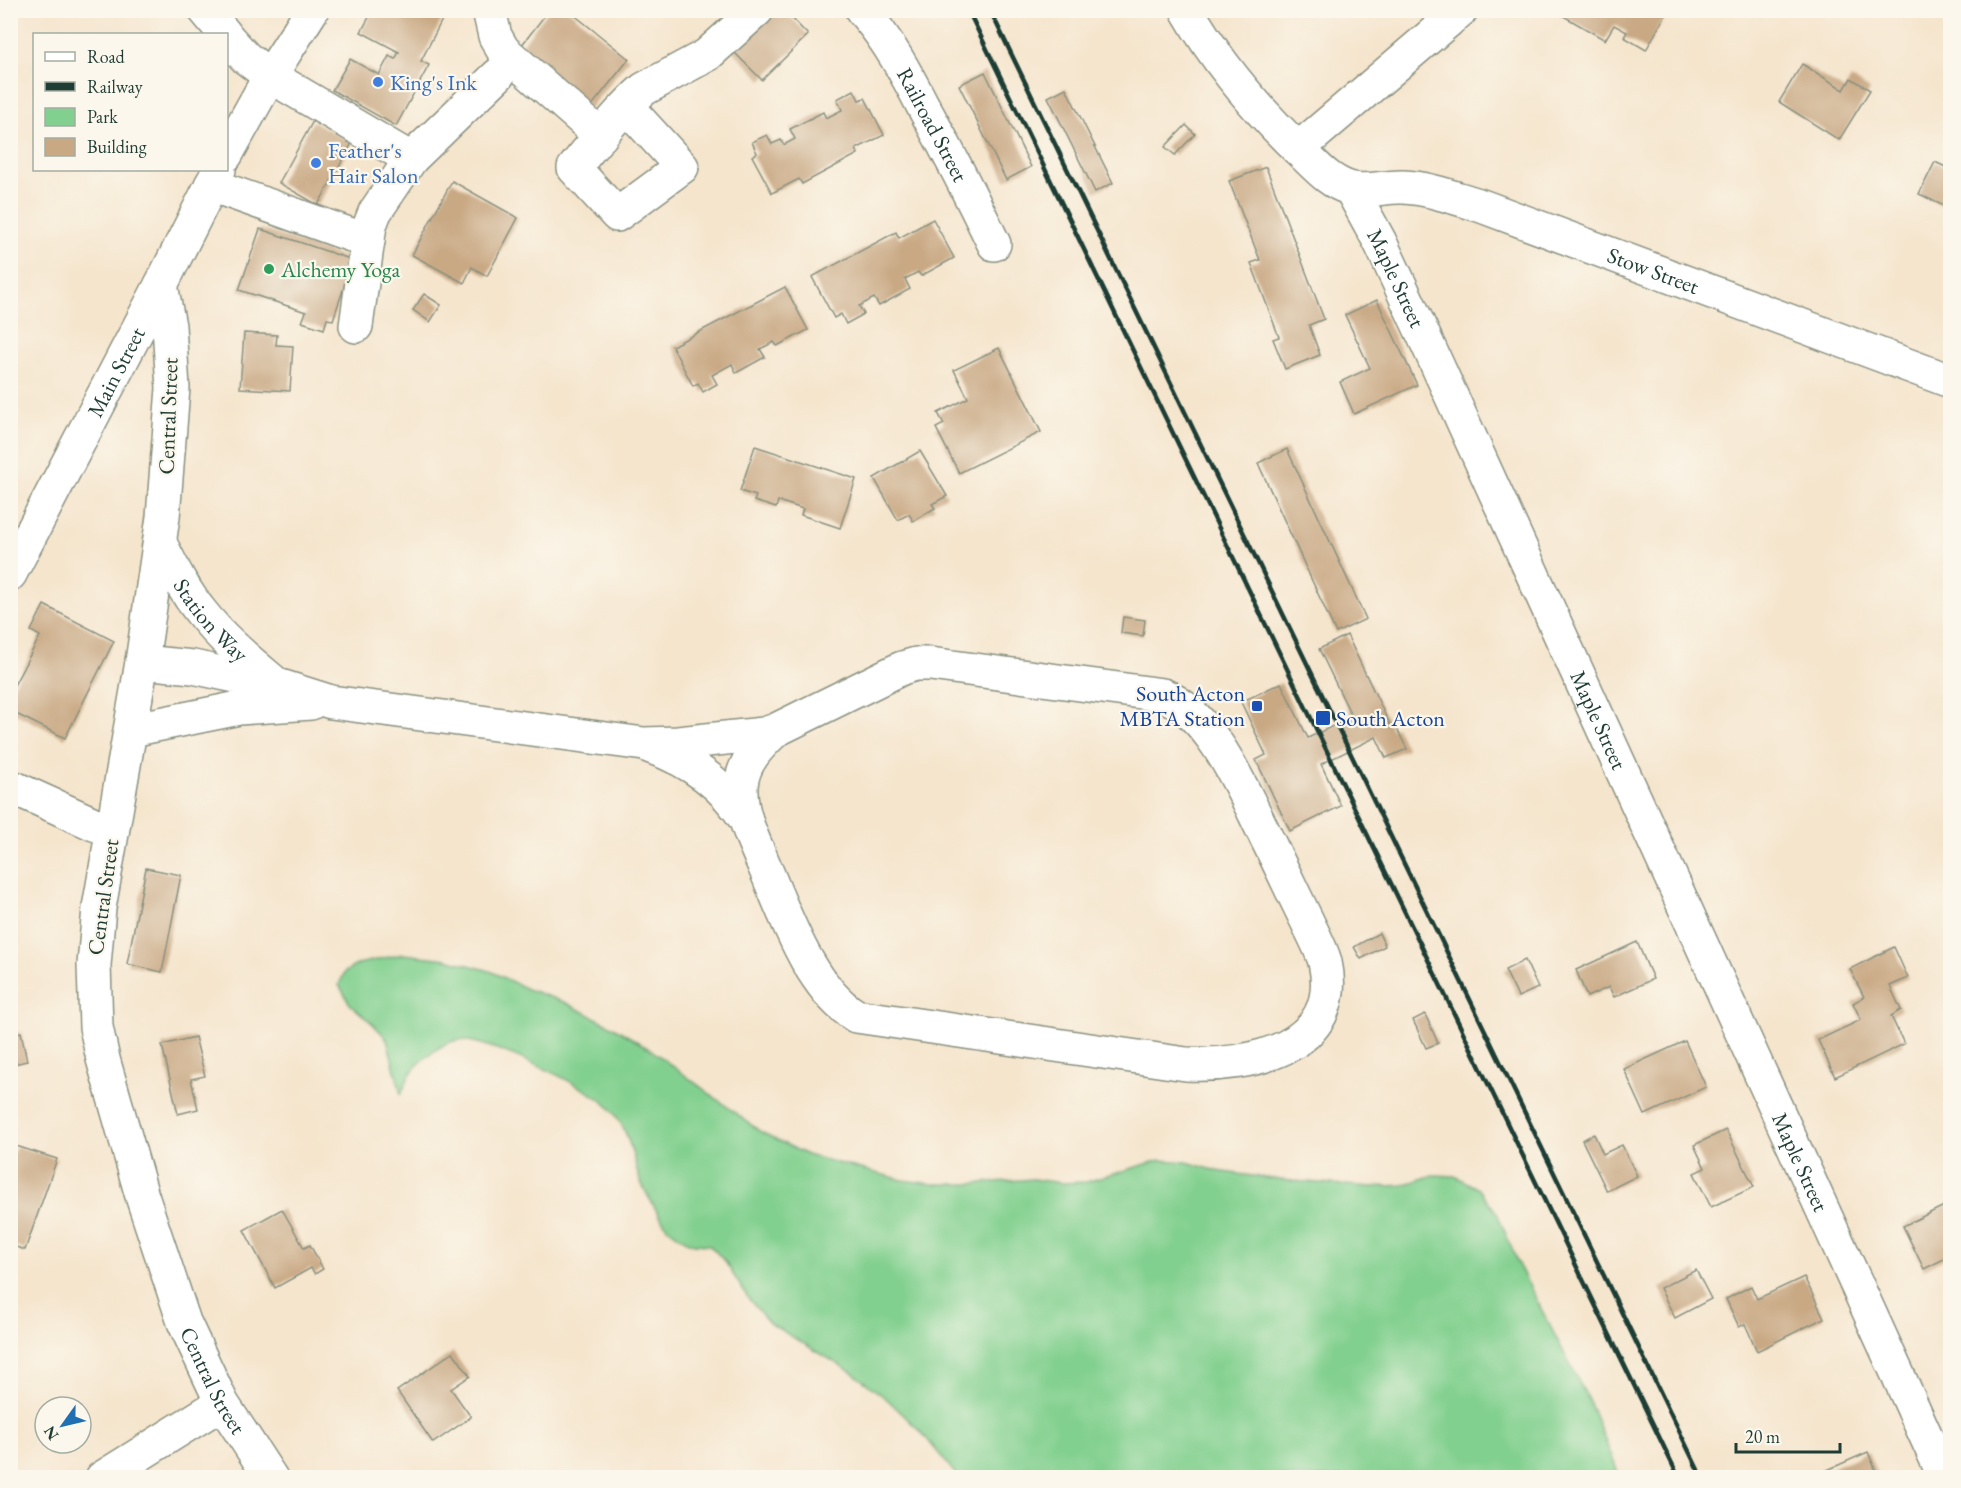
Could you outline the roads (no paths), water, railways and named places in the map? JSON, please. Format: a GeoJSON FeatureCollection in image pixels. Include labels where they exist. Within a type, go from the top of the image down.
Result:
{"type":"FeatureCollection","features":[{"type":"Feature","properties":{"kind":"street"},"geometry":{"type":"LineString","coordinates":[[205,10],[224,33]]}},
{"type":"Feature","properties":{"kind":"street"},"geometry":{"type":"LineString","coordinates":[[228,150],[270,76],[312,10]]}},
{"type":"Feature","properties":{"kind":"street"},"geometry":{"type":"LineString","coordinates":[[489,10],[495,36],[503,50],[601,136]]}},
{"type":"Feature","properties":{"kind":"street"},"geometry":{"type":"LineString","coordinates":[[627,107],[682,167],[617,215],[574,168],[637,95],[653,83],[707,55],[757,10]]}},
{"type":"Feature","properties":{"kind":"street","name":"Railroad Street"},"geometry":{"type":"LineString","coordinates":[[862,10],[897,57],[949,152],[994,244]]}},
{"type":"Feature","properties":{"kind":"street"},"geometry":{"type":"LineString","coordinates":[[1187,10],[1237,84],[1259,111],[1333,181],[1351,189]]}},
{"type":"Feature","properties":{"kind":"street"},"geometry":{"type":"LineString","coordinates":[[1298,149],[1461,10]]}},
{"type":"Feature","properties":{"kind":"street"},"geometry":{"type":"LineString","coordinates":[[228,37],[246,58],[270,76],[411,159]]}},
{"type":"Feature","properties":{"kind":"street"},"geometry":{"type":"LineString","coordinates":[[356,326],[368,241],[375,212],[411,159],[498,75]]}},
{"type":"Feature","properties":{"kind":"street"},"geometry":{"type":"LineString","coordinates":[[215,177],[368,241]]}},
{"type":"Feature","properties":{"kind":"street","name":"Main Street"},"geometry":{"type":"LineString","coordinates":[[10,574],[215,177]]}},
{"type":"Feature","properties":{"kind":"street","name":"Stow Street"},"geometry":{"type":"LineString","coordinates":[[1351,189],[1414,188],[1479,206],[1950,381]]}},
{"type":"Feature","properties":{"kind":"street","name":"Maple Street"},"geometry":{"type":"LineString","coordinates":[[1351,189],[1380,242],[1437,363],[1945,1478]]}},
{"type":"Feature","properties":{"kind":"street","name":"Central Street"},"geometry":{"type":"LineString","coordinates":[[161,285],[168,326],[173,388],[160,543],[96,936],[94,996],[96,1027],[142,1196],[181,1312],[222,1403],[271,1478]]}},
{"type":"Feature","properties":{"kind":"street","name":"Station Way"},"geometry":{"type":"LineString","coordinates":[[160,543],[178,577],[217,631],[277,685]]}},
{"type":"Feature","properties":{"kind":"street"},"geometry":{"type":"LineString","coordinates":[[142,662],[193,667],[277,685],[331,702],[644,744],[750,737],[776,730],[902,668],[916,664],[1152,692],[1172,698],[1197,718],[1224,755],[1276,857],[1324,961],[1328,991],[1326,1005],[1321,1016],[1312,1028],[1286,1047],[1256,1059],[1202,1065],[856,1016],[834,998],[811,965],[785,915],[746,821],[741,796],[744,772],[754,753],[776,730]]}},
{"type":"Feature","properties":{"kind":"street"},"geometry":{"type":"LineString","coordinates":[[130,730],[239,708],[331,702]]}},
{"type":"Feature","properties":{"kind":"street"},"geometry":{"type":"LineString","coordinates":[[644,744],[676,756],[704,773],[729,796],[746,821]]}},
{"type":"Feature","properties":{"kind":"street"},"geometry":{"type":"LineString","coordinates":[[10,786],[112,830]]}},
{"type":"Feature","properties":{"kind":"street"},"geometry":{"type":"LineString","coordinates":[[102,1478],[222,1403]]}},
{"type":"Feature","properties":{"kind":"railway"},"geometry":{"type":"LineString","coordinates":[[968,10],[1679,1478]]}},
{"type":"Feature","properties":{"kind":"railway"},"geometry":{"type":"LineString","coordinates":[[990,10],[1702,1478]]}},
{"type":"Feature","properties":{"kind":"place","name":"King's Ink"},"geometry":{"type":"Point","coordinates":[378,82]}},
{"type":"Feature","properties":{"kind":"place","name":"Feather's Hair Salon"},"geometry":{"type":"Point","coordinates":[316,163]}},
{"type":"Feature","properties":{"kind":"place","name":"Alchemy Yoga"},"geometry":{"type":"Point","coordinates":[269,269]}},
{"type":"Feature","properties":{"kind":"place","name":"South Acton MBTA Station"},"geometry":{"type":"Point","coordinates":[1257,706]}},
{"type":"Feature","properties":{"kind":"place","name":"South Acton"},"geometry":{"type":"Point","coordinates":[1323,718]}}]}
